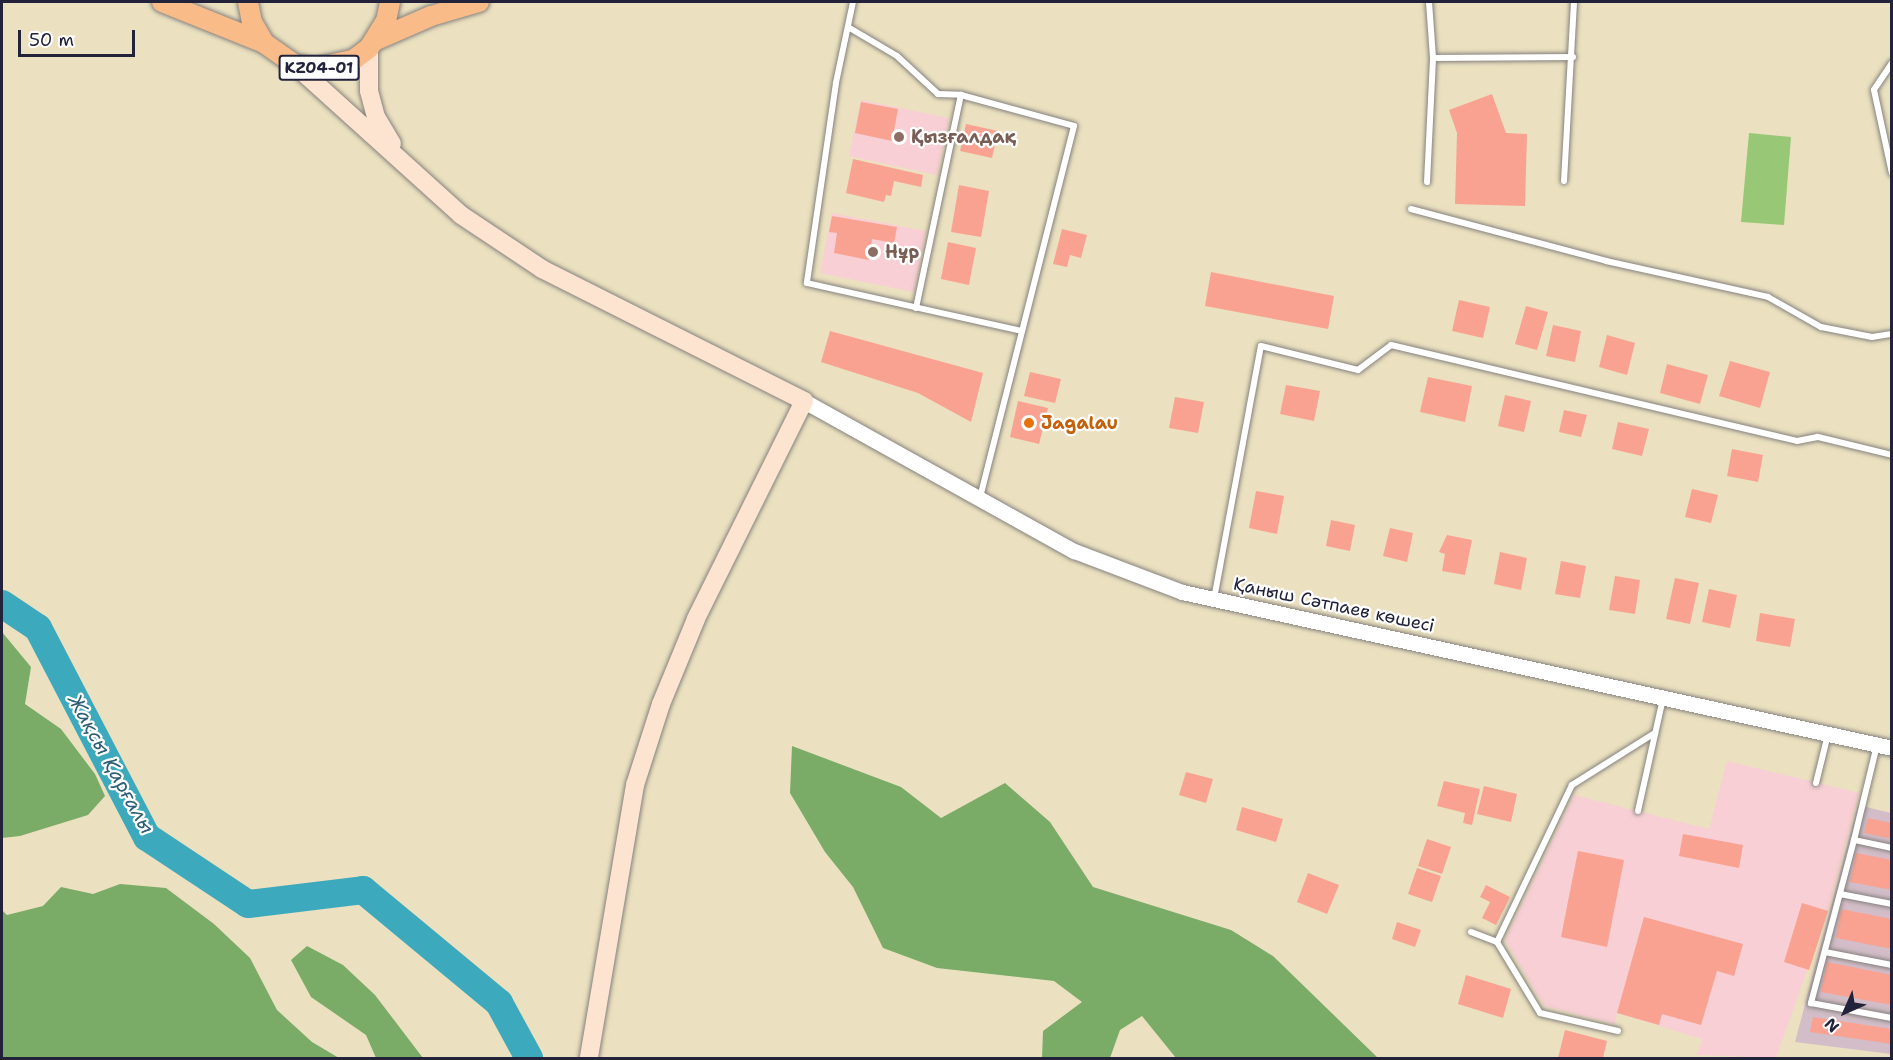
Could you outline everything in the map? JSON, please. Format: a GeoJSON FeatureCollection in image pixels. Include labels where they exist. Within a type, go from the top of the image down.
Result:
{"type":"FeatureCollection","features":[{"type":"Feature","properties":{"kind":"main road","name":"KZ04-01"},"geometry":{"type":"LineString","coordinates":[[162,2],[264,43],[294,64],[334,67],[372,44],[431,15],[479,2]]}},
{"type":"Feature","properties":{"kind":"main road","name":"KZ04-01"},"geometry":{"type":"LineString","coordinates":[[249,2],[252,22],[264,43]]}},
{"type":"Feature","properties":{"kind":"main road","name":"KZ04-01"},"geometry":{"type":"LineString","coordinates":[[372,44],[386,21],[390,2]]}},
{"type":"Feature","properties":{"kind":"main road"},"geometry":{"type":"LineString","coordinates":[[372,44],[368,81],[376,117],[400,159]]}},
{"type":"Feature","properties":{"kind":"main road"},"geometry":{"type":"LineString","coordinates":[[294,64],[461,215],[542,269],[804,402],[696,619],[661,704],[635,786],[605,953],[589,1059]]}},
{"type":"Feature","properties":{"kind":"street","name":"Қаныш Сәтпаев көшесі"},"geometry":{"type":"LineString","coordinates":[[804,402],[1074,551],[1182,592],[1884,747]]}},
{"type":"Feature","properties":{"kind":"lane"},"geometry":{"type":"LineString","coordinates":[[853,2],[807,283],[1022,331]]}},
{"type":"Feature","properties":{"kind":"lane"},"geometry":{"type":"LineString","coordinates":[[1427,182],[1433,58],[1429,2]]}},
{"type":"Feature","properties":{"kind":"lane"},"geometry":{"type":"LineString","coordinates":[[1564,181],[1573,57],[1574,2]]}},
{"type":"Feature","properties":{"kind":"lane"},"geometry":{"type":"LineString","coordinates":[[848,27],[897,56],[938,94],[961,96],[1074,126],[980,499]]}},
{"type":"Feature","properties":{"kind":"lane"},"geometry":{"type":"LineString","coordinates":[[1433,58],[1573,57]]}},
{"type":"Feature","properties":{"kind":"lane"},"geometry":{"type":"LineString","coordinates":[[1892,63],[1874,90],[1892,173]]}},
{"type":"Feature","properties":{"kind":"lane"},"geometry":{"type":"LineString","coordinates":[[916,308],[961,96]]}},
{"type":"Feature","properties":{"kind":"lane"},"geometry":{"type":"LineString","coordinates":[[1411,209],[1606,261],[1768,297],[1821,327],[1872,337],[1892,334]]}},
{"type":"Feature","properties":{"kind":"lane"},"geometry":{"type":"LineString","coordinates":[[1214,599],[1261,346],[1358,370],[1391,345],[1797,441],[1818,437],[1892,455]]}},
{"type":"Feature","properties":{"kind":"lane"},"geometry":{"type":"LineString","coordinates":[[1638,811],[1664,698]]}},
{"type":"Feature","properties":{"kind":"lane"},"geometry":{"type":"LineString","coordinates":[[1497,942],[1572,785],[1655,733]]}},
{"type":"Feature","properties":{"kind":"lane"},"geometry":{"type":"LineString","coordinates":[[1816,783],[1828,734]]}},
{"type":"Feature","properties":{"kind":"lane"},"geometry":{"type":"LineString","coordinates":[[1884,747],[1854,840],[1811,1004],[1892,1018]]}},
{"type":"Feature","properties":{"kind":"lane"},"geometry":{"type":"LineString","coordinates":[[1854,840],[1892,848]]}},
{"type":"Feature","properties":{"kind":"lane"},"geometry":{"type":"LineString","coordinates":[[1840,894],[1892,904]]}},
{"type":"Feature","properties":{"kind":"lane"},"geometry":{"type":"LineString","coordinates":[[1471,932],[1497,942],[1540,1013],[1618,1031]]}},
{"type":"Feature","properties":{"kind":"lane"},"geometry":{"type":"LineString","coordinates":[[1825,952],[1892,965]]}},
{"type":"Feature","properties":{"kind":"shaded area","name":"Қызғалдақ"},"geometry":{"type":"Polygon","coordinates":[[[861,100],[949,118],[937,175],[849,156],[861,100]]]}},
{"type":"Feature","properties":{"kind":"shaded area","name":"Нұр"},"geometry":{"type":"Polygon","coordinates":[[[832,213],[926,231],[914,292],[820,273],[832,213]]]}},
{"type":"Feature","properties":{"kind":"shaded area"},"geometry":{"type":"Polygon","coordinates":[[[1727,761],[1859,793],[1828,911],[1776,1058],[1697,1055],[1702,1039],[1617,1013],[1615,1024],[1544,1006],[1505,940],[1574,795],[1709,829],[1727,761]]]}},
{"type":"Feature","properties":{"kind":"shaded area"},"geometry":{"type":"Polygon","coordinates":[[[1858,805],[1891,813],[1891,1054],[1795,1042],[1858,805]]]}},
{"type":"Feature","properties":{"kind":"green space"},"geometry":{"type":"Polygon","coordinates":[[[1749,133],[1791,137],[1784,225],[1741,222],[1749,133]]]}},
{"type":"Feature","properties":{"kind":"green space"},"geometry":{"type":"Polygon","coordinates":[[[2,632],[31,667],[25,704],[61,729],[95,774],[105,796],[88,815],[20,836],[2,838],[2,632]]]}},
{"type":"Feature","properties":{"kind":"green space"},"geometry":{"type":"Polygon","coordinates":[[[792,746],[901,787],[941,818],[1005,783],[1050,822],[1093,887],[1231,930],[1273,956],[1378,1058],[1176,1058],[1142,1016],[1120,1030],[1110,1058],[1042,1058],[1043,1031],[1082,1002],[1054,981],[937,968],[883,948],[853,887],[825,852],[790,793],[792,746]]]}},
{"type":"Feature","properties":{"kind":"green space"},"geometry":{"type":"Polygon","coordinates":[[[120,884],[166,888],[214,924],[250,958],[277,1010],[312,1042],[339,1058],[2,1058],[2,910],[7,915],[43,906],[61,887],[93,894],[120,884]]]}},
{"type":"Feature","properties":{"kind":"green space"},"geometry":{"type":"Polygon","coordinates":[[[307,946],[343,965],[375,995],[423,1058],[376,1058],[366,1035],[311,997],[291,960],[307,946]]]}},
{"type":"Feature","properties":{"kind":"building"},"geometry":{"type":"Polygon","coordinates":[[[1492,94],[1506,133],[1527,134],[1525,206],[1455,204],[1457,133],[1449,110],[1492,94]]]}},
{"type":"Feature","properties":{"kind":"building"},"geometry":{"type":"Polygon","coordinates":[[[861,102],[898,109],[892,141],[855,133],[861,102]]]}},
{"type":"Feature","properties":{"kind":"building"},"geometry":{"type":"Polygon","coordinates":[[[966,124],[998,131],[992,158],[960,151],[966,124]]]}},
{"type":"Feature","properties":{"kind":"building"},"geometry":{"type":"Polygon","coordinates":[[[853,159],[923,175],[921,187],[894,181],[891,196],[886,195],[884,202],[846,193],[853,159]]]}},
{"type":"Feature","properties":{"kind":"building"},"geometry":{"type":"Polygon","coordinates":[[[959,185],[989,191],[981,237],[951,232],[959,185]]]}},
{"type":"Feature","properties":{"kind":"building"},"geometry":{"type":"Polygon","coordinates":[[[832,216],[897,227],[894,243],[872,239],[869,260],[834,253],[837,233],[829,232],[832,216]]]}},
{"type":"Feature","properties":{"kind":"building"},"geometry":{"type":"Polygon","coordinates":[[[1062,229],[1087,235],[1081,258],[1070,255],[1067,267],[1053,264],[1062,229]]]}},
{"type":"Feature","properties":{"kind":"building"},"geometry":{"type":"Polygon","coordinates":[[[948,242],[976,248],[969,285],[941,279],[948,242]]]}},
{"type":"Feature","properties":{"kind":"building"},"geometry":{"type":"Polygon","coordinates":[[[1211,272],[1334,296],[1328,329],[1205,306],[1211,272]]]}},
{"type":"Feature","properties":{"kind":"building"},"geometry":{"type":"Polygon","coordinates":[[[1459,300],[1490,307],[1483,338],[1452,331],[1459,300]]]}},
{"type":"Feature","properties":{"kind":"building"},"geometry":{"type":"Polygon","coordinates":[[[1526,306],[1548,312],[1537,350],[1515,344],[1526,306]]]}},
{"type":"Feature","properties":{"kind":"building"},"geometry":{"type":"Polygon","coordinates":[[[1553,325],[1581,331],[1575,362],[1546,356],[1553,325]]]}},
{"type":"Feature","properties":{"kind":"building"},"geometry":{"type":"Polygon","coordinates":[[[830,331],[983,373],[971,422],[918,393],[821,362],[830,331]]]}},
{"type":"Feature","properties":{"kind":"building"},"geometry":{"type":"Polygon","coordinates":[[[1607,335],[1635,343],[1627,375],[1599,367],[1607,335]]]}},
{"type":"Feature","properties":{"kind":"building"},"geometry":{"type":"Polygon","coordinates":[[[1730,361],[1770,372],[1760,408],[1719,396],[1730,361]]]}},
{"type":"Feature","properties":{"kind":"building"},"geometry":{"type":"Polygon","coordinates":[[[1667,364],[1708,375],[1700,404],[1660,393],[1667,364]]]}},
{"type":"Feature","properties":{"kind":"building"},"geometry":{"type":"Polygon","coordinates":[[[1030,372],[1061,379],[1055,403],[1024,396],[1030,372]]]}},
{"type":"Feature","properties":{"kind":"building"},"geometry":{"type":"Polygon","coordinates":[[[1428,377],[1472,386],[1465,422],[1420,412],[1428,377]]]}},
{"type":"Feature","properties":{"kind":"building"},"geometry":{"type":"Polygon","coordinates":[[[1286,385],[1320,391],[1314,421],[1280,414],[1286,385]]]}},
{"type":"Feature","properties":{"kind":"building"},"geometry":{"type":"Polygon","coordinates":[[[1505,395],[1531,401],[1524,432],[1498,426],[1505,395]]]}},
{"type":"Feature","properties":{"kind":"building"},"geometry":{"type":"Polygon","coordinates":[[[1175,397],[1204,402],[1198,433],[1169,428],[1175,397]]]}},
{"type":"Feature","properties":{"kind":"building","name":"Jagalau"},"geometry":{"type":"Polygon","coordinates":[[[1018,401],[1048,408],[1039,444],[1010,437],[1018,401]]]}},
{"type":"Feature","properties":{"kind":"building"},"geometry":{"type":"Polygon","coordinates":[[[1564,410],[1587,415],[1581,437],[1559,432],[1564,410]]]}},
{"type":"Feature","properties":{"kind":"building"},"geometry":{"type":"Polygon","coordinates":[[[1618,422],[1649,429],[1642,456],[1612,449],[1618,422]]]}},
{"type":"Feature","properties":{"kind":"building"},"geometry":{"type":"Polygon","coordinates":[[[1732,449],[1763,455],[1758,482],[1727,476],[1732,449]]]}},
{"type":"Feature","properties":{"kind":"building"},"geometry":{"type":"Polygon","coordinates":[[[1692,489],[1718,495],[1711,523],[1685,517],[1692,489]]]}},
{"type":"Feature","properties":{"kind":"building"},"geometry":{"type":"Polygon","coordinates":[[[1256,491],[1284,496],[1277,534],[1249,528],[1256,491]]]}},
{"type":"Feature","properties":{"kind":"building"},"geometry":{"type":"Polygon","coordinates":[[[1331,520],[1355,525],[1350,551],[1326,546],[1331,520]]]}},
{"type":"Feature","properties":{"kind":"building"},"geometry":{"type":"Polygon","coordinates":[[[1390,528],[1413,533],[1407,562],[1383,556],[1390,528]]]}},
{"type":"Feature","properties":{"kind":"building"},"geometry":{"type":"Polygon","coordinates":[[[1447,535],[1472,540],[1465,575],[1442,571],[1445,554],[1439,552],[1447,535]]]}},
{"type":"Feature","properties":{"kind":"building"},"geometry":{"type":"Polygon","coordinates":[[[1500,552],[1527,558],[1521,590],[1494,584],[1500,552]]]}},
{"type":"Feature","properties":{"kind":"building"},"geometry":{"type":"Polygon","coordinates":[[[1561,561],[1586,566],[1580,598],[1555,594],[1561,561]]]}},
{"type":"Feature","properties":{"kind":"building"},"geometry":{"type":"Polygon","coordinates":[[[1615,576],[1640,580],[1635,614],[1609,610],[1615,576]]]}},
{"type":"Feature","properties":{"kind":"building"},"geometry":{"type":"Polygon","coordinates":[[[1675,578],[1699,583],[1690,624],[1666,619],[1675,578]]]}},
{"type":"Feature","properties":{"kind":"building"},"geometry":{"type":"Polygon","coordinates":[[[1709,589],[1737,595],[1730,628],[1702,622],[1709,589]]]}},
{"type":"Feature","properties":{"kind":"building"},"geometry":{"type":"Polygon","coordinates":[[[1760,613],[1795,619],[1790,647],[1756,641],[1760,613]]]}},
{"type":"Feature","properties":{"kind":"building"},"geometry":{"type":"Polygon","coordinates":[[[1186,772],[1213,779],[1206,803],[1179,795],[1186,772]]]}},
{"type":"Feature","properties":{"kind":"building"},"geometry":{"type":"Polygon","coordinates":[[[1444,781],[1480,789],[1472,825],[1463,823],[1465,813],[1437,806],[1444,781]]]}},
{"type":"Feature","properties":{"kind":"building"},"geometry":{"type":"Polygon","coordinates":[[[1484,786],[1517,794],[1511,822],[1477,814],[1484,786]]]}},
{"type":"Feature","properties":{"kind":"building"},"geometry":{"type":"Polygon","coordinates":[[[1242,807],[1283,819],[1276,842],[1236,830],[1242,807]]]}},
{"type":"Feature","properties":{"kind":"building"},"geometry":{"type":"Polygon","coordinates":[[[1868,818],[1892,823],[1892,839],[1864,833],[1868,818]]]}},
{"type":"Feature","properties":{"kind":"building"},"geometry":{"type":"Polygon","coordinates":[[[1683,834],[1743,845],[1739,868],[1679,856],[1683,834]]]}},
{"type":"Feature","properties":{"kind":"building"},"geometry":{"type":"Polygon","coordinates":[[[1427,839],[1451,847],[1442,874],[1418,866],[1427,839]]]}},
{"type":"Feature","properties":{"kind":"building"},"geometry":{"type":"Polygon","coordinates":[[[1578,851],[1624,860],[1607,947],[1561,937],[1578,851]]]}},
{"type":"Feature","properties":{"kind":"building"},"geometry":{"type":"Polygon","coordinates":[[[1856,853],[1892,860],[1892,890],[1850,882],[1856,853]]]}},
{"type":"Feature","properties":{"kind":"building"},"geometry":{"type":"Polygon","coordinates":[[[1417,868],[1441,876],[1432,902],[1408,894],[1417,868]]]}},
{"type":"Feature","properties":{"kind":"building"},"geometry":{"type":"Polygon","coordinates":[[[1308,873],[1339,885],[1327,914],[1297,902],[1308,873]]]}},
{"type":"Feature","properties":{"kind":"building"},"geometry":{"type":"Polygon","coordinates":[[[1486,885],[1510,897],[1496,925],[1482,918],[1490,902],[1480,897],[1486,885]]]}},
{"type":"Feature","properties":{"kind":"building"},"geometry":{"type":"Polygon","coordinates":[[[1802,903],[1828,911],[1809,970],[1784,962],[1802,903]]]}},
{"type":"Feature","properties":{"kind":"building"},"geometry":{"type":"Polygon","coordinates":[[[1841,909],[1892,919],[1892,949],[1836,938],[1841,909]]]}},
{"type":"Feature","properties":{"kind":"building"},"geometry":{"type":"Polygon","coordinates":[[[1644,917],[1743,944],[1734,976],[1717,971],[1701,1025],[1662,1014],[1659,1025],[1617,1013],[1644,917]]]}},
{"type":"Feature","properties":{"kind":"building"},"geometry":{"type":"Polygon","coordinates":[[[1397,922],[1421,930],[1415,947],[1392,939],[1397,922]]]}},
{"type":"Feature","properties":{"kind":"building"},"geometry":{"type":"Polygon","coordinates":[[[1827,962],[1892,975],[1892,1005],[1821,992],[1827,962]]]}},
{"type":"Feature","properties":{"kind":"building"},"geometry":{"type":"Polygon","coordinates":[[[1466,975],[1511,989],[1503,1018],[1458,1004],[1466,975]]]}},
{"type":"Feature","properties":{"kind":"building"},"geometry":{"type":"Polygon","coordinates":[[[1813,1017],[1892,1029],[1892,1044],[1810,1032],[1813,1017]]]}},
{"type":"Feature","properties":{"kind":"building"},"geometry":{"type":"Polygon","coordinates":[[[1565,1030],[1607,1041],[1603,1058],[1558,1058],[1565,1030]]]}},
{"type":"Feature","properties":{"kind":"waterway","name":"Жақсы Қарғалы"},"geometry":{"type":"LineString","coordinates":[[2,604],[38,628],[147,837],[248,904],[363,890],[499,1003],[529,1058]]}},
{"type":"Feature","properties":{"kind":"place","name":"Қызғалдақ"},"geometry":{"type":"Point","coordinates":[899,137]}},
{"type":"Feature","properties":{"kind":"place","name":"Нұр"},"geometry":{"type":"Point","coordinates":[873,252]}},
{"type":"Feature","properties":{"kind":"place","name":"Jagalau"},"geometry":{"type":"Point","coordinates":[1029,423]}}]}
